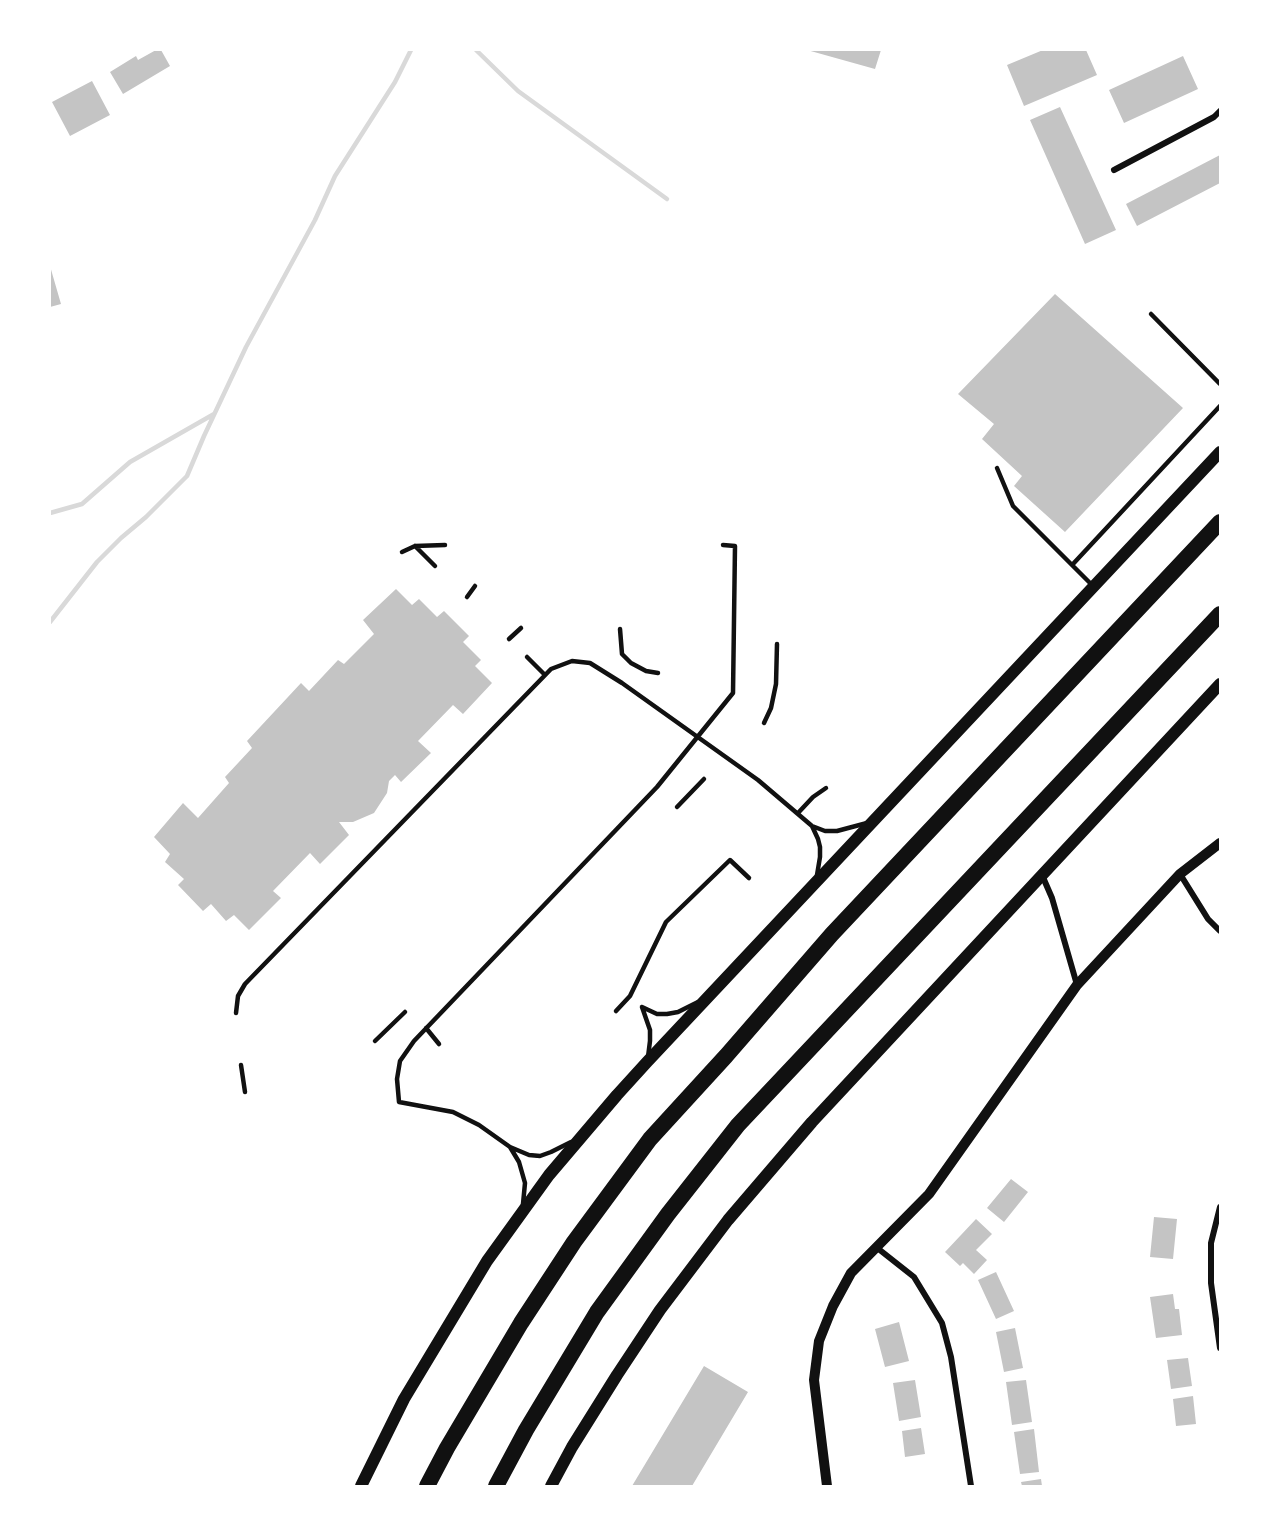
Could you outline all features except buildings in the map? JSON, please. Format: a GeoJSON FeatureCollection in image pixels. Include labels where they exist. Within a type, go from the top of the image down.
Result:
{"type":"FeatureCollection","features":[{"type":"Feature","properties":{"kind":"highway"},"geometry":{"type":"LineString","coordinates":[[427,1486],[447,1448],[527,1314],[573,1242],[650,1139],[840,926],[1221,522]]}},
{"type":"Feature","properties":{"kind":"highway"},"geometry":{"type":"LineString","coordinates":[[496,1486],[526,1430],[597,1312],[668,1214],[738,1125],[1221,614]]}},
{"type":"Feature","properties":{"kind":"main road"},"geometry":{"type":"LineString","coordinates":[[361,1486],[404,1399],[487,1261],[549,1175],[647,1062],[1221,452]]}},
{"type":"Feature","properties":{"kind":"main road"},"geometry":{"type":"LineString","coordinates":[[551,1486],[572,1447],[660,1310],[728,1220],[812,1122],[1221,684]]}},
{"type":"Feature","properties":{"kind":"street"},"geometry":{"type":"LineString","coordinates":[[1114,170],[1214,117],[1221,111]]}},
{"type":"Feature","properties":{"kind":"street"},"geometry":{"type":"LineString","coordinates":[[827,1486],[814,1380],[819,1341],[833,1306],[851,1273],[929,1194],[1077,985],[1180,874],[1221,843]]}},
{"type":"Feature","properties":{"kind":"street"},"geometry":{"type":"LineString","coordinates":[[1180,874],[1208,919],[1221,931]]}},
{"type":"Feature","properties":{"kind":"street"},"geometry":{"type":"LineString","coordinates":[[1041,875],[1052,898],[1077,985]]}},
{"type":"Feature","properties":{"kind":"street"},"geometry":{"type":"LineString","coordinates":[[1221,1207],[1211,1243],[1211,1283],[1221,1348]]}},
{"type":"Feature","properties":{"kind":"street"},"geometry":{"type":"LineString","coordinates":[[876,1247],[914,1277],[942,1323],[951,1357],[971,1486]]}},
{"type":"Feature","properties":{"kind":"lane"},"geometry":{"type":"LineString","coordinates":[[1151,314],[1221,384]]}},
{"type":"Feature","properties":{"kind":"lane"},"geometry":{"type":"LineString","coordinates":[[1073,564],[1221,406]]}},
{"type":"Feature","properties":{"kind":"lane"},"geometry":{"type":"LineString","coordinates":[[997,468],[1013,506],[1094,587]]}},
{"type":"Feature","properties":{"kind":"lane"},"geometry":{"type":"LineString","coordinates":[[402,552],[415,546],[445,545]]}},
{"type":"Feature","properties":{"kind":"lane"},"geometry":{"type":"LineString","coordinates":[[583,1135],[551,1152],[540,1156],[529,1155],[510,1147],[479,1125],[453,1112],[399,1102],[397,1079],[400,1061],[426,1028],[657,787],[733,693],[735,546],[723,545]]}},
{"type":"Feature","properties":{"kind":"lane"},"geometry":{"type":"LineString","coordinates":[[415,546],[435,566]]}},
{"type":"Feature","properties":{"kind":"lane"},"geometry":{"type":"LineString","coordinates":[[467,597],[475,586]]}},
{"type":"Feature","properties":{"kind":"lane"},"geometry":{"type":"LineString","coordinates":[[509,639],[520,628]]}},
{"type":"Feature","properties":{"kind":"lane"},"geometry":{"type":"LineString","coordinates":[[620,629],[621,654],[631,663],[646,671],[658,673]]}},
{"type":"Feature","properties":{"kind":"lane"},"geometry":{"type":"LineString","coordinates":[[764,723],[771,708],[776,684],[777,644]]}},
{"type":"Feature","properties":{"kind":"lane"},"geometry":{"type":"LineString","coordinates":[[527,657],[545,675]]}},
{"type":"Feature","properties":{"kind":"lane"},"geometry":{"type":"LineString","coordinates":[[236,1013],[238,996],[245,984],[551,669],[572,661],[590,663],[622,683],[758,780],[812,825],[825,831],[837,831],[877,818]]}},
{"type":"Feature","properties":{"kind":"lane"},"geometry":{"type":"LineString","coordinates":[[677,807],[704,779]]}},
{"type":"Feature","properties":{"kind":"lane"},"geometry":{"type":"LineString","coordinates":[[798,813],[813,797],[826,788]]}},
{"type":"Feature","properties":{"kind":"lane"},"geometry":{"type":"LineString","coordinates":[[812,825],[818,839],[820,856],[814,886]]}},
{"type":"Feature","properties":{"kind":"lane"},"geometry":{"type":"LineString","coordinates":[[616,1011],[630,996],[666,922],[730,860],[749,878]]}},
{"type":"Feature","properties":{"kind":"lane"},"geometry":{"type":"LineString","coordinates":[[647,1062],[650,1030],[642,1007],[657,1014],[678,1012],[711,994]]}},
{"type":"Feature","properties":{"kind":"lane"},"geometry":{"type":"LineString","coordinates":[[375,1041],[405,1012]]}},
{"type":"Feature","properties":{"kind":"lane"},"geometry":{"type":"LineString","coordinates":[[426,1028],[439,1044]]}},
{"type":"Feature","properties":{"kind":"lane"},"geometry":{"type":"LineString","coordinates":[[241,1065],[245,1092]]}},
{"type":"Feature","properties":{"kind":"lane"},"geometry":{"type":"LineString","coordinates":[[510,1147],[519,1162],[525,1183],[521,1214]]}},
{"type":"Feature","properties":{"kind":"waterway"},"geometry":{"type":"LineString","coordinates":[[50,622],[97,562],[187,476],[246,347],[315,220],[335,176],[395,82],[411,50]]}},
{"type":"Feature","properties":{"kind":"waterway"},"geometry":{"type":"LineString","coordinates":[[476,50],[518,91],[667,199]]}},
{"type":"Feature","properties":{"kind":"waterway"},"geometry":{"type":"LineString","coordinates":[[50,513],[82,504],[130,462],[214,414]]}}]}
